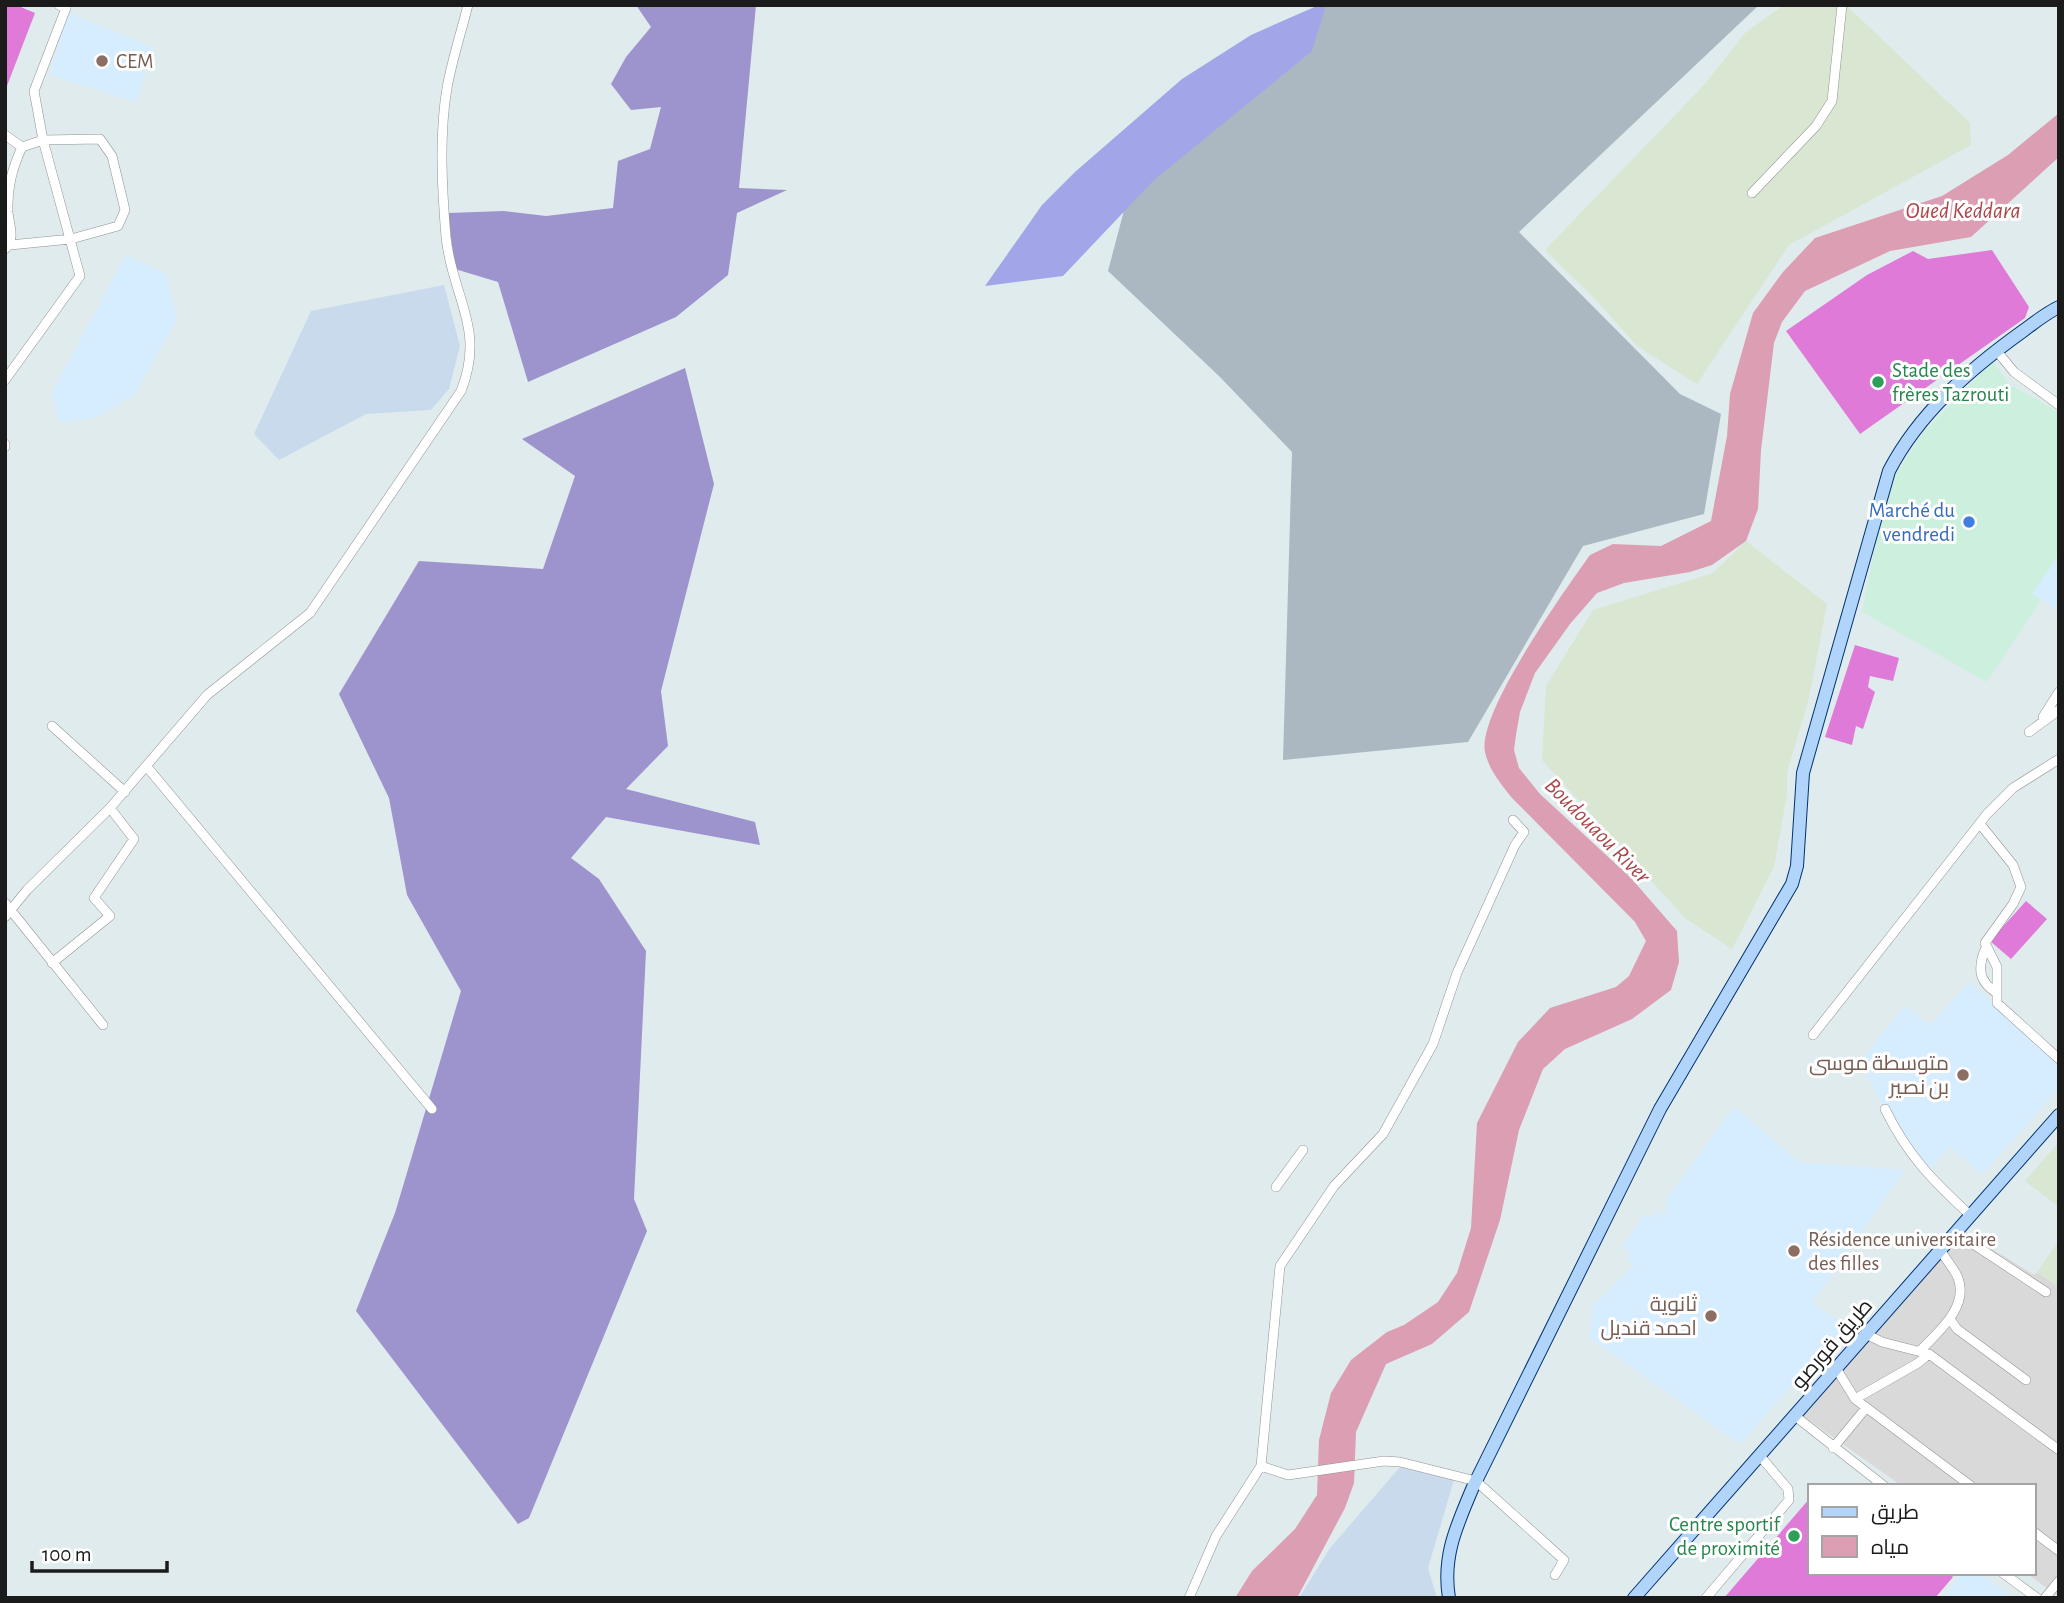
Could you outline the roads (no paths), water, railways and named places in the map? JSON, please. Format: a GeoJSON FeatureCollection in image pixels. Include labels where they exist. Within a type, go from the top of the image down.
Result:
{"type":"FeatureCollection","features":[{"type":"Feature","properties":{"kind":"main road"},"geometry":{"type":"LineString","coordinates":[[1449,1598],[1445,1572],[1448,1548],[1476,1480],[1660,1109],[1792,884],[1797,866],[1803,773],[1889,471],[1920,422],[1954,387],[1996,350],[2059,307]]}},
{"type":"Feature","properties":{"kind":"main road","name":"طريق قورصو"},"geometry":{"type":"LineString","coordinates":[[1634,1598],[2059,1115]]}},
{"type":"Feature","properties":{"kind":"street"},"geometry":{"type":"LineString","coordinates":[[5,380],[80,276],[43,140],[34,91],[66,8],[59,5]]}},
{"type":"Feature","properties":{"kind":"street"},"geometry":{"type":"LineString","coordinates":[[103,1025],[7,910],[125,792],[207,695],[310,612],[461,391],[470,363],[471,337],[447,240],[443,185],[447,90],[468,5]]}},
{"type":"Feature","properties":{"kind":"street"},"geometry":{"type":"LineString","coordinates":[[1752,193],[1816,126],[1832,101],[1842,5]]}},
{"type":"Feature","properties":{"kind":"street"},"geometry":{"type":"LineString","coordinates":[[5,135],[22,147]]}},
{"type":"Feature","properties":{"kind":"street"},"geometry":{"type":"LineString","coordinates":[[100,139],[112,156],[125,210],[118,226],[71,239],[8,247],[10,180],[22,147],[43,140],[100,139]]}},
{"type":"Feature","properties":{"kind":"street"},"geometry":{"type":"LineString","coordinates":[[1996,350],[2014,372],[2059,405]]}},
{"type":"Feature","properties":{"kind":"street"},"geometry":{"type":"LineString","coordinates":[[2029,732],[2041,720],[2059,692]]}},
{"type":"Feature","properties":{"kind":"street"},"geometry":{"type":"LineString","coordinates":[[2041,720],[2059,710]]}},
{"type":"Feature","properties":{"kind":"street"},"geometry":{"type":"LineString","coordinates":[[52,726],[125,792]]}},
{"type":"Feature","properties":{"kind":"street"},"geometry":{"type":"LineString","coordinates":[[1813,1035],[1980,824],[2013,788],[2059,759]]}},
{"type":"Feature","properties":{"kind":"street"},"geometry":{"type":"LineString","coordinates":[[147,767],[432,1109]]}},
{"type":"Feature","properties":{"kind":"street"},"geometry":{"type":"LineString","coordinates":[[52,963],[110,916],[94,898],[134,839],[110,808]]}},
{"type":"Feature","properties":{"kind":"street"},"geometry":{"type":"LineString","coordinates":[[1189,1598],[1216,1536],[1261,1466],[1280,1266],[1334,1186],[1383,1134],[1433,1044],[1457,973],[1515,845],[1524,832],[1513,820]]}},
{"type":"Feature","properties":{"kind":"street"},"geometry":{"type":"LineString","coordinates":[[1980,824],[2013,865],[2021,887],[2013,904],[1988,937],[1980,962],[1980,974],[1985,984],[1997,993]]}},
{"type":"Feature","properties":{"kind":"street"},"geometry":{"type":"LineString","coordinates":[[1986,947],[1997,967],[1999,1006],[2059,1059]]}},
{"type":"Feature","properties":{"kind":"street"},"geometry":{"type":"LineString","coordinates":[[1885,1109],[1901,1142],[1916,1162],[1970,1215]]}},
{"type":"Feature","properties":{"kind":"street"},"geometry":{"type":"LineString","coordinates":[[1276,1187],[1304,1150]]}},
{"type":"Feature","properties":{"kind":"street"},"geometry":{"type":"LineString","coordinates":[[1955,1233],[2046,1293]]}},
{"type":"Feature","properties":{"kind":"street"},"geometry":{"type":"LineString","coordinates":[[1855,1399],[1925,1352],[1950,1319],[1960,1299],[1960,1289],[1958,1278],[1940,1249]]}},
{"type":"Feature","properties":{"kind":"street"},"geometry":{"type":"LineString","coordinates":[[1950,1319],[1956,1329],[2026,1380]]}},
{"type":"Feature","properties":{"kind":"street"},"geometry":{"type":"LineString","coordinates":[[1866,1334],[1882,1342],[1925,1352],[2059,1450]]}},
{"type":"Feature","properties":{"kind":"street"},"geometry":{"type":"LineString","coordinates":[[1836,1368],[1855,1399],[1968,1484]]}},
{"type":"Feature","properties":{"kind":"street"},"geometry":{"type":"LineString","coordinates":[[1833,1448],[1866,1408]]}},
{"type":"Feature","properties":{"kind":"street"},"geometry":{"type":"LineString","coordinates":[[1795,1416],[1881,1484]]}},
{"type":"Feature","properties":{"kind":"street"},"geometry":{"type":"LineString","coordinates":[[1706,1598],[1789,1500],[1788,1489],[1760,1456]]}},
{"type":"Feature","properties":{"kind":"street"},"geometry":{"type":"LineString","coordinates":[[1261,1466],[1289,1475],[1384,1461],[1400,1462],[1476,1480],[1564,1559],[1555,1575]]}},
{"type":"Feature","properties":{"kind":"street"},"geometry":{"type":"LineString","coordinates":[[2036,1533],[2059,1550]]}},
{"type":"Feature","properties":{"kind":"street"},"geometry":{"type":"LineString","coordinates":[[2006,1575],[2037,1598]]}},
{"type":"Feature","properties":{"kind":"street"},"geometry":{"type":"LineString","coordinates":[[2045,1598],[2059,1581]]}},
{"type":"Feature","properties":{"kind":"water","name":"Oued Keddara"},"geometry":{"type":"Polygon","coordinates":[[[2059,113],[2059,157],[1971,237],[1890,251],[1805,291],[1782,322],[1774,343],[1761,450],[1758,509],[1746,541],[1712,565],[1690,572],[1624,583],[1597,593],[1570,624],[1535,673],[1520,712],[1516,735],[1514,750],[1519,768],[1540,794],[1631,878],[1677,931],[1679,962],[1671,990],[1632,1019],[1565,1049],[1543,1069],[1519,1130],[1500,1220],[1469,1312],[1432,1344],[1386,1364],[1356,1432],[1354,1483],[1345,1508],[1297,1598],[1235,1598],[1252,1571],[1295,1529],[1317,1495],[1319,1440],[1331,1393],[1351,1360],[1387,1332],[1404,1325],[1438,1302],[1457,1273],[1471,1228],[1477,1123],[1518,1042],[1550,1008],[1616,987],[1629,976],[1646,941],[1635,922],[1512,798],[1492,771],[1485,752],[1486,734],[1508,682],[1544,622],[1590,555],[1613,544],[1661,546],[1711,521],[1727,436],[1730,394],[1753,313],[1783,272],[1815,238],[1942,196],[2008,155],[2059,113]]]}},
{"type":"Feature","properties":{"kind":"place","name":"CEM"},"geometry":{"type":"Point","coordinates":[102,61]}},
{"type":"Feature","properties":{"kind":"place","name":"Stade des frères Tazrouti"},"geometry":{"type":"Point","coordinates":[1878,382]}},
{"type":"Feature","properties":{"kind":"place","name":"Marché du vendredi"},"geometry":{"type":"Point","coordinates":[1969,522]}},
{"type":"Feature","properties":{"kind":"place","name":"متوسطة موسى بن نصير"},"geometry":{"type":"Point","coordinates":[1963,1075]}},
{"type":"Feature","properties":{"kind":"place","name":"Résidence universitaire des filles"},"geometry":{"type":"Point","coordinates":[1794,1251]}},
{"type":"Feature","properties":{"kind":"place","name":"ثانوية احمد قنديل"},"geometry":{"type":"Point","coordinates":[1711,1316]}},
{"type":"Feature","properties":{"kind":"place","name":"Centre sportif de proximité"},"geometry":{"type":"Point","coordinates":[1794,1536]}},
{"type":"Feature","properties":{"kind":"water label","name":"Boudouaou River"},"geometry":{"type":"Point","coordinates":[1597,831]}}]}
